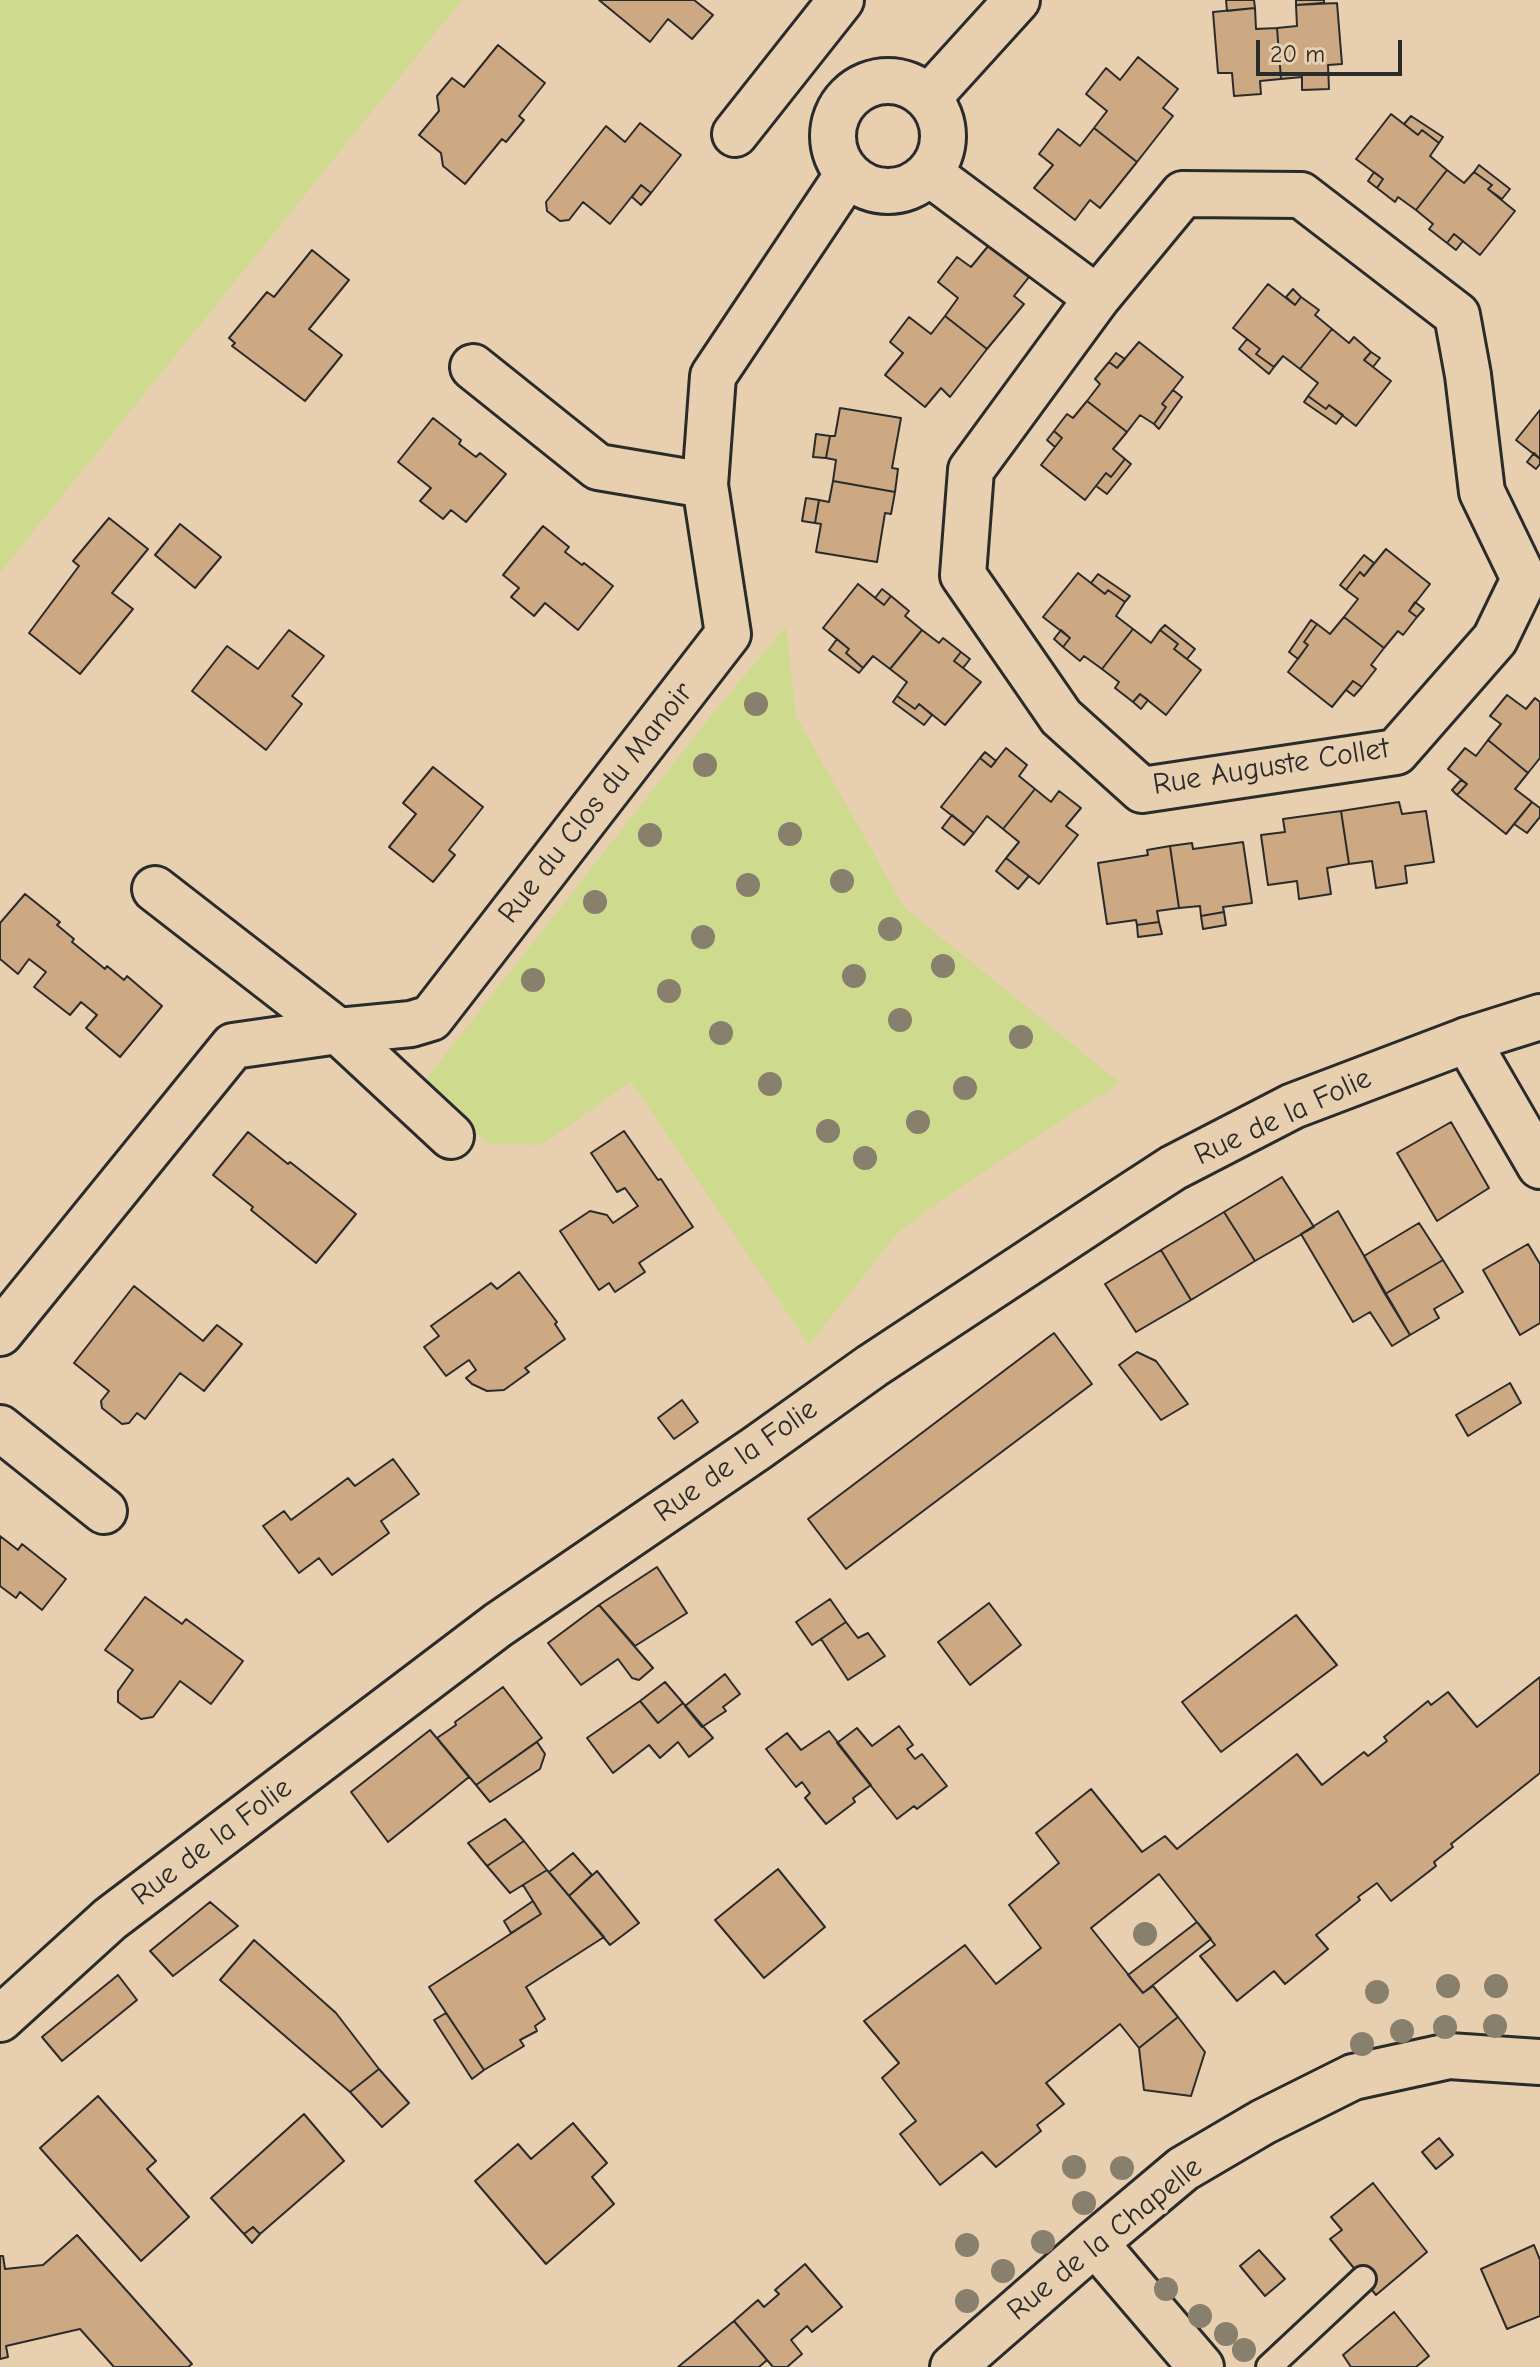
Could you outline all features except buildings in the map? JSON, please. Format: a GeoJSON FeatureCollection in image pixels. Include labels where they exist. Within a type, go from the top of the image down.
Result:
{"type":"FeatureCollection","features":[{"type":"Feature","properties":{"kind":"street"},"geometry":{"type":"LineString","coordinates":[[735,134],[841,0]]}},
{"type":"Feature","properties":{"kind":"street"},"geometry":{"type":"LineString","coordinates":[[928,98],[1017,0]]}},
{"type":"Feature","properties":{"kind":"street"},"geometry":{"type":"LineString","coordinates":[[790,64],[841,105]]}},
{"type":"Feature","properties":{"kind":"street"},"geometry":{"type":"LineString","coordinates":[[883,81],[915,87],[928,98],[937,111],[942,127],[938,159],[929,173],[915,185],[898,190],[880,190],[863,185],[848,174],[838,159],[833,141],[834,122],[841,105],[852,93],[883,81]]}},
{"type":"Feature","properties":{"kind":"street"},"geometry":{"type":"LineString","coordinates":[[929,173],[1097,298]]}},
{"type":"Feature","properties":{"kind":"street","name":"Rue du Clos du Manoir"},"geometry":{"type":"LineString","coordinates":[[0,1333],[233,1046],[411,1024],[431,1018],[728,634],[705,485],[713,376],[848,174]]}},
{"type":"Feature","properties":{"kind":"street","name":"Rue Auguste Collet"},"geometry":{"type":"LineString","coordinates":[[1183,194],[1301,195],[1457,315],[1468,375],[1482,492],[1524,579],[1495,639],[1396,752],[1142,790],[1061,717],[963,575],[971,470],[1097,298],[1183,194]]}},
{"type":"Feature","properties":{"kind":"street"},"geometry":{"type":"LineString","coordinates":[[473,367],[598,467],[705,485]]}},
{"type":"Feature","properties":{"kind":"street"},"geometry":{"type":"LineString","coordinates":[[155,889],[338,1031],[451,1136]]}},
{"type":"Feature","properties":{"kind":"street","name":"Rue de la Folie"},"geometry":{"type":"LineString","coordinates":[[0,2019],[110,1919],[485,1634],[872,1366],[1173,1168],[1293,1106],[1467,1040],[1540,1017]]}},
{"type":"Feature","properties":{"kind":"street"},"geometry":{"type":"LineString","coordinates":[[1467,1040],[1540,1166]]}},
{"type":"Feature","properties":{"kind":"street"},"geometry":{"type":"LineString","coordinates":[[0,1428],[104,1511]]}},
{"type":"Feature","properties":{"kind":"street","name":"Rue de la Chapelle"},"geometry":{"type":"LineString","coordinates":[[953,2367],[1183,2169],[1263,2122],[1353,2077],[1449,2056],[1540,2062]]}},
{"type":"Feature","properties":{"kind":"street"},"geometry":{"type":"LineString","coordinates":[[1095,2243],[1198,2366]]}},
{"type":"Feature","properties":{"kind":"lane"},"geometry":{"type":"LineString","coordinates":[[1269,2367],[1363,2279]]}},
{"type":"Feature","properties":{"kind":"green space"},"geometry":{"type":"Polygon","coordinates":[[[0,0],[462,0],[0,573],[0,0]]]}},
{"type":"Feature","properties":{"kind":"green space"},"geometry":{"type":"Polygon","coordinates":[[[786,626],[796,716],[904,907],[1120,1083],[990,1167],[899,1231],[809,1345],[631,1082],[541,1145],[487,1144],[426,1079],[714,712],[786,626]]]}}]}
